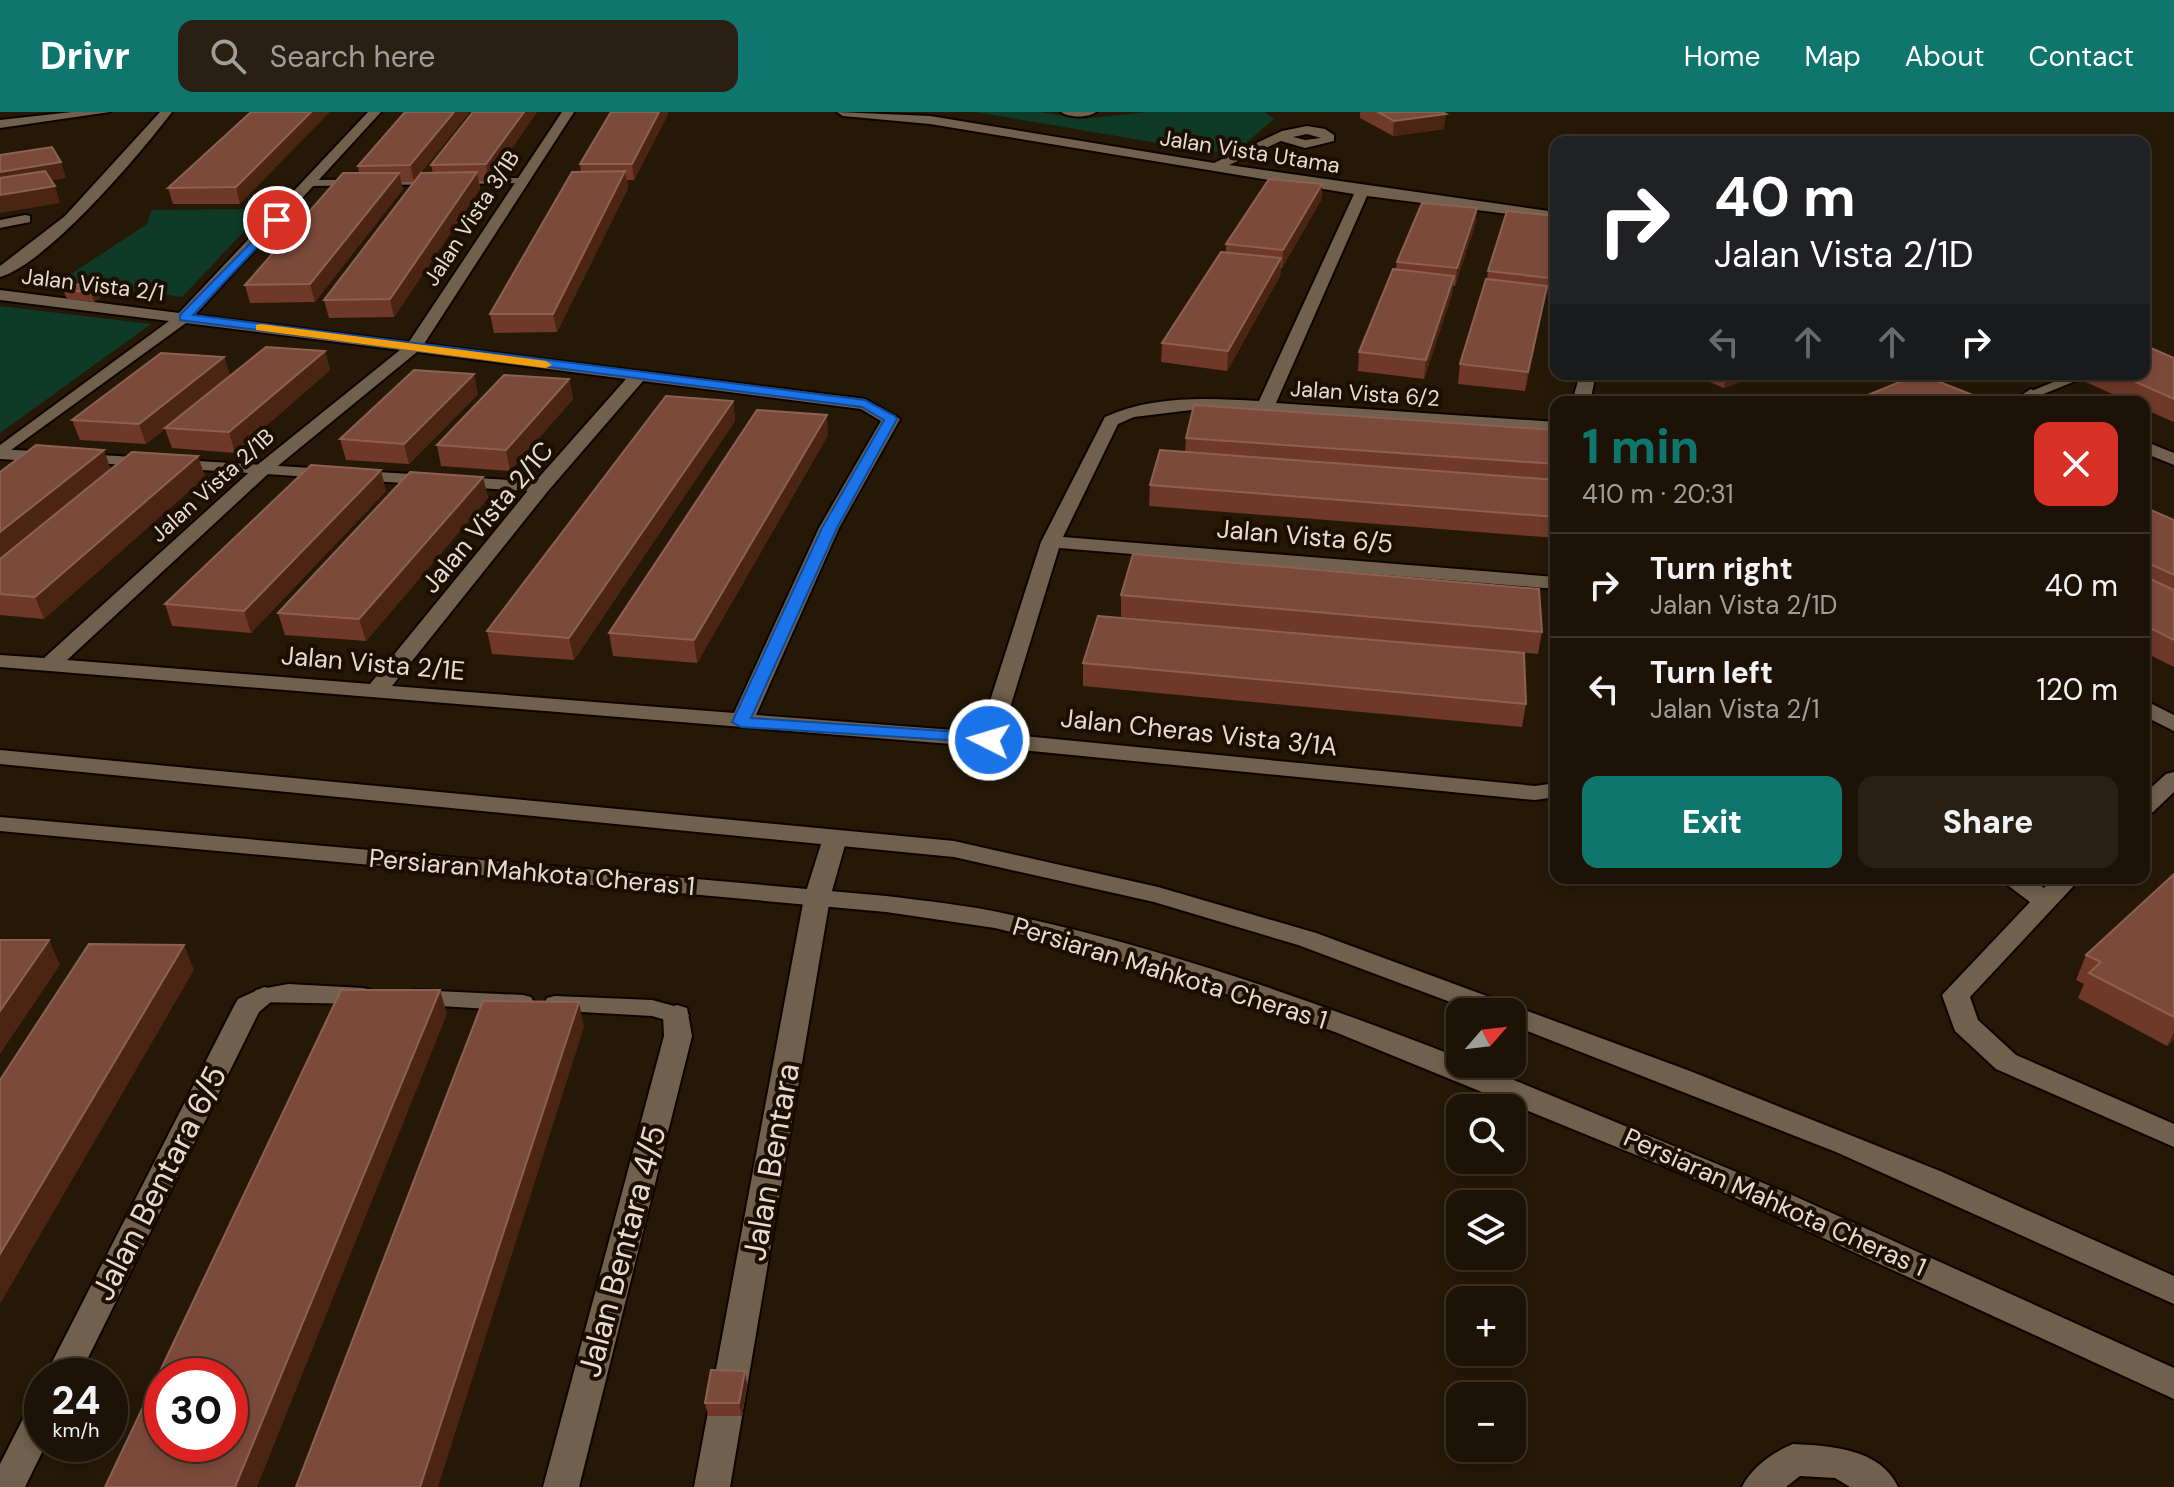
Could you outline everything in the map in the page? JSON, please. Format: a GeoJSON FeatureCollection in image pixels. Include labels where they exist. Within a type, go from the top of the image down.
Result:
{"type":"FeatureCollection","features":[{"type":"Feature","properties":{"kind":"street"},"geometry":{"type":"LineString","coordinates":[[0,124],[104,112]]}},
{"type":"Feature","properties":{"kind":"street"},"geometry":{"type":"LineString","coordinates":[[0,273],[34,251],[82,211],[166,112]]}},
{"type":"Feature","properties":{"kind":"street"},"geometry":{"type":"LineString","coordinates":[[0,454],[184,317],[375,112]]}},
{"type":"Feature","properties":{"kind":"street","name":"Jalan Vista 3/1B"},"geometry":{"type":"LineString","coordinates":[[413,348],[568,112]]}},
{"type":"Feature","properties":{"kind":"street","name":"Jalan Vista Utama"},"geometry":{"type":"LineString","coordinates":[[843,112],[930,120],[1362,191],[1550,215]]}},
{"type":"Feature","properties":{"kind":"street"},"geometry":{"type":"LineString","coordinates":[[1067,112],[1090,112]]}},
{"type":"Feature","properties":{"kind":"street"},"geometry":{"type":"LineString","coordinates":[[1246,173],[1307,144],[1330,138],[1300,115]]}},
{"type":"Feature","properties":{"kind":"street"},"geometry":{"type":"LineString","coordinates":[[1214,168],[1285,128],[1321,131]]}},
{"type":"Feature","properties":{"kind":"street"},"geometry":{"type":"LineString","coordinates":[[1285,128],[1289,141],[1307,144]]}},
{"type":"Feature","properties":{"kind":"street"},"geometry":{"type":"LineString","coordinates":[[1265,408],[1362,191]]}},
{"type":"Feature","properties":{"kind":"street"},"geometry":{"type":"LineString","coordinates":[[0,224],[25,219]]}},
{"type":"Feature","properties":{"kind":"street","name":"Jalan Vista 2/1"},"geometry":{"type":"LineString","coordinates":[[0,295],[865,404],[891,419],[829,528],[741,722]]}},
{"type":"Feature","properties":{"kind":"street","name":"Jalan Vista 2/1B"},"geometry":{"type":"LineString","coordinates":[[49,665],[262,470],[413,348]]}},
{"type":"Feature","properties":{"kind":"street","name":"Jalan Vista 2/1C"},"geometry":{"type":"LineString","coordinates":[[376,691],[541,487],[638,376]]}},
{"type":"Feature","properties":{"kind":"street","name":"Jalan Vista 6/2"},"geometry":{"type":"LineString","coordinates":[[989,740],[1051,542],[1111,421],[1130,412],[1208,403],[1550,427]]}},
{"type":"Feature","properties":{"kind":"street"},"geometry":{"type":"LineString","coordinates":[[2150,449],[2174,460]]}},
{"type":"Feature","properties":{"kind":"street","name":"Jalan Vista 6/5"},"geometry":{"type":"LineString","coordinates":[[1051,542],[1550,583]]}},
{"type":"Feature","properties":{"kind":"street","name":"Jalan Vista 2/1E"},"geometry":{"type":"LineString","coordinates":[[0,661],[741,722]]}},
{"type":"Feature","properties":{"kind":"street"},"geometry":{"type":"LineString","coordinates":[[2150,710],[2174,724]]}},
{"type":"Feature","properties":{"kind":"street","name":"Jalan Cheras Vista 3/1A"},"geometry":{"type":"LineString","coordinates":[[741,722],[989,740],[1535,793],[1550,791]]}},
{"type":"Feature","properties":{"kind":"street"},"geometry":{"type":"LineString","coordinates":[[0,757],[954,849],[1158,895],[1307,939],[1467,998]]}},
{"type":"Feature","properties":{"kind":"street"},"geometry":{"type":"LineString","coordinates":[[2150,801],[2174,779]]}},
{"type":"Feature","properties":{"kind":"street","name":"Persiaran Mahkota Cheras 1"},"geometry":{"type":"LineString","coordinates":[[0,824],[817,898],[1007,922],[1113,950],[1296,1009],[1457,1068],[1730,1178],[2174,1384]]}},
{"type":"Feature","properties":{"kind":"street","name":"Jalan Bentara"},"geometry":{"type":"LineString","coordinates":[[712,1487],[817,898],[835,838]]}},
{"type":"Feature","properties":{"kind":"street"},"geometry":{"type":"LineString","coordinates":[[2020,884],[2044,900]]}},
{"type":"Feature","properties":{"kind":"street"},"geometry":{"type":"LineString","coordinates":[[2061,884],[1956,995],[1965,1024],[2006,1062],[2174,1136]]}},
{"type":"Feature","properties":{"kind":"street","name":"Jalan Bentara 6/5"},"geometry":{"type":"LineString","coordinates":[[71,1358],[248,1006],[264,996]]}},
{"type":"Feature","properties":{"kind":"street","name":"Jalan Bentara 4/5"},"geometry":{"type":"LineString","coordinates":[[561,1487],[678,1036],[677,1015]]}},
{"type":"Feature","properties":{"kind":"street"},"geometry":{"type":"LineString","coordinates":[[1526,1020],[1726,1094],[1955,1190],[2174,1291]]}},
{"type":"Feature","properties":{"kind":"street"},"geometry":{"type":"LineString","coordinates":[[7,1487],[24,1453]]}},
{"type":"Feature","properties":{"kind":"street"},"geometry":{"type":"LineString","coordinates":[[1760,1487],[1793,1460],[1841,1462],[1880,1487]]}},
{"type":"Feature","properties":{"kind":"lane"},"geometry":{"type":"LineString","coordinates":[[311,183],[521,181]]}},
{"type":"Feature","properties":{"kind":"lane"},"geometry":{"type":"LineString","coordinates":[[2043,396],[2074,380]]}},
{"type":"Feature","properties":{"kind":"lane"},"geometry":{"type":"LineString","coordinates":[[0,454],[541,487]]}},
{"type":"Feature","properties":{"kind":"lane"},"geometry":{"type":"LineString","coordinates":[[264,996],[288,992],[652,1008],[677,1015]]}},
{"type":"Feature","properties":{"kind":"green space"},"geometry":{"type":"Polygon","coordinates":[[[975,112],[1040,112],[1083,119],[1147,112],[1265,112],[1274,119],[1239,149],[1212,152],[975,112]]]}},
{"type":"Feature","properties":{"kind":"green space"},"geometry":{"type":"Polygon","coordinates":[[[265,209],[182,297],[62,280],[147,224],[152,210],[265,209]]]}},
{"type":"Feature","properties":{"kind":"green space"},"geometry":{"type":"Polygon","coordinates":[[[0,306],[151,324],[0,433],[0,306]]]}},
{"type":"Feature","properties":{"kind":"building"},"geometry":{"type":"Polygon","coordinates":[[[251,112],[311,112],[236,187],[168,188],[251,112]]]}},
{"type":"Feature","properties":{"kind":"building"},"geometry":{"type":"Polygon","coordinates":[[[405,112],[454,112],[410,165],[358,166],[405,112]]]}},
{"type":"Feature","properties":{"kind":"building"},"geometry":{"type":"Polygon","coordinates":[[[473,112],[524,112],[486,164],[431,165],[473,112]]]}},
{"type":"Feature","properties":{"kind":"building"},"geometry":{"type":"Polygon","coordinates":[[[611,112],[659,112],[632,164],[580,164],[611,112]]]}},
{"type":"Feature","properties":{"kind":"building"},"geometry":{"type":"Polygon","coordinates":[[[1378,112],[1442,112],[1446,114],[1394,121],[1378,112]]]}},
{"type":"Feature","properties":{"kind":"building"},"geometry":{"type":"Polygon","coordinates":[[[52,147],[61,162],[0,172],[0,155],[52,147]]]}},
{"type":"Feature","properties":{"kind":"building"},"geometry":{"type":"Polygon","coordinates":[[[45,171],[55,186],[0,195],[0,178],[45,171]]]}},
{"type":"Feature","properties":{"kind":"building"},"geometry":{"type":"Polygon","coordinates":[[[625,171],[553,314],[490,314],[572,172],[625,171]]]}},
{"type":"Feature","properties":{"kind":"building"},"geometry":{"type":"Polygon","coordinates":[[[477,172],[390,299],[324,300],[421,173],[477,172]]]}},
{"type":"Feature","properties":{"kind":"building"},"geometry":{"type":"Polygon","coordinates":[[[343,173],[399,173],[310,284],[245,285],[343,173]]]}},
{"type":"Feature","properties":{"kind":"building"},"geometry":{"type":"Polygon","coordinates":[[[1269,179],[1322,184],[1283,250],[1226,244],[1269,179]]]}},
{"type":"Feature","properties":{"kind":"building"},"geometry":{"type":"Polygon","coordinates":[[[1422,203],[1477,208],[1457,268],[1397,262],[1422,203]]]}},
{"type":"Feature","properties":{"kind":"building"},"geometry":{"type":"Polygon","coordinates":[[[1507,211],[1550,215],[1549,278],[1488,271],[1507,211]]]}},
{"type":"Feature","properties":{"kind":"building"},"geometry":{"type":"Polygon","coordinates":[[[1221,252],[1281,258],[1228,351],[1162,343],[1221,252]]]}},
{"type":"Feature","properties":{"kind":"building"},"geometry":{"type":"Polygon","coordinates":[[[1393,269],[1454,276],[1426,360],[1359,352],[1393,269]]]}},
{"type":"Feature","properties":{"kind":"building"},"geometry":{"type":"Polygon","coordinates":[[[1486,279],[1547,286],[1528,372],[1460,364],[1486,279]]]}},
{"type":"Feature","properties":{"kind":"building"},"geometry":{"type":"Polygon","coordinates":[[[74,284],[101,286],[91,292],[63,290],[74,284]]]}},
{"type":"Feature","properties":{"kind":"building"},"geometry":{"type":"Polygon","coordinates":[[[266,347],[325,351],[229,432],[165,428],[266,347]]]}},
{"type":"Feature","properties":{"kind":"building"},"geometry":{"type":"Polygon","coordinates":[[[2150,348],[2174,358],[2174,399],[2131,380],[2150,380],[2150,348]]]}},
{"type":"Feature","properties":{"kind":"building"},"geometry":{"type":"Polygon","coordinates":[[[161,353],[224,357],[139,424],[72,420],[161,353]]]}},
{"type":"Feature","properties":{"kind":"building"},"geometry":{"type":"Polygon","coordinates":[[[414,370],[474,374],[404,444],[340,439],[414,370]]]}},
{"type":"Feature","properties":{"kind":"building"},"geometry":{"type":"Polygon","coordinates":[[[504,375],[569,379],[506,450],[437,445],[504,375]]]}},
{"type":"Feature","properties":{"kind":"building"},"geometry":{"type":"Polygon","coordinates":[[[1904,380],[1934,380],[1975,396],[1866,396],[1904,380]]]}},
{"type":"Feature","properties":{"kind":"building"},"geometry":{"type":"Polygon","coordinates":[[[666,396],[733,401],[569,638],[487,631],[666,396]]]}},
{"type":"Feature","properties":{"kind":"building"},"geometry":{"type":"Polygon","coordinates":[[[1194,405],[1550,430],[1550,464],[1186,438],[1194,405]]]}},
{"type":"Feature","properties":{"kind":"building"},"geometry":{"type":"Polygon","coordinates":[[[757,410],[827,415],[694,640],[609,633],[757,410]]]}},
{"type":"Feature","properties":{"kind":"building"},"geometry":{"type":"Polygon","coordinates":[[[36,445],[104,450],[0,532],[0,472],[36,445]]]}},
{"type":"Feature","properties":{"kind":"building"},"geometry":{"type":"Polygon","coordinates":[[[1160,450],[1550,480],[1550,517],[1150,485],[1160,450]]]}},
{"type":"Feature","properties":{"kind":"building"},"geometry":{"type":"Polygon","coordinates":[[[132,452],[198,456],[35,597],[0,594],[0,559],[132,452]]]}},
{"type":"Feature","properties":{"kind":"building"},"geometry":{"type":"Polygon","coordinates":[[[311,465],[381,470],[244,611],[165,604],[311,465]]]}},
{"type":"Feature","properties":{"kind":"building"},"geometry":{"type":"Polygon","coordinates":[[[410,472],[483,477],[359,619],[278,613],[410,472]]]}},
{"type":"Feature","properties":{"kind":"building"},"geometry":{"type":"Polygon","coordinates":[[[2150,510],[2174,520],[2174,575],[2150,564],[2150,510]]]}},
{"type":"Feature","properties":{"kind":"building"},"geometry":{"type":"Polygon","coordinates":[[[1133,554],[1539,589],[1542,632],[1121,595],[1133,554]]]}},
{"type":"Feature","properties":{"kind":"building"},"geometry":{"type":"Polygon","coordinates":[[[2150,579],[2174,590],[2174,640],[2150,628],[2150,579]]]}},
{"type":"Feature","properties":{"kind":"building"},"geometry":{"type":"Polygon","coordinates":[[[1098,616],[1524,653],[1526,704],[1083,663],[1098,616]]]}},
{"type":"Feature","properties":{"kind":"building"},"geometry":{"type":"Polygon","coordinates":[[[2174,874],[2174,1017],[2089,973],[2101,962],[2086,955],[2174,874]]]}},
{"type":"Feature","properties":{"kind":"building"},"geometry":{"type":"Polygon","coordinates":[[[0,940],[49,940],[0,1011],[0,940]]]}},
{"type":"Feature","properties":{"kind":"building"},"geometry":{"type":"Polygon","coordinates":[[[89,944],[184,945],[0,1254],[0,1080],[89,944]]]}},
{"type":"Feature","properties":{"kind":"building"},"geometry":{"type":"Polygon","coordinates":[[[341,990],[440,990],[248,1455],[248,1358],[166,1358],[341,990]]]}},
{"type":"Feature","properties":{"kind":"building"},"geometry":{"type":"Polygon","coordinates":[[[483,1001],[579,1002],[420,1487],[296,1487],[483,1001]]]}},
{"type":"Feature","properties":{"kind":"building"},"geometry":{"type":"Polygon","coordinates":[[[711,1370],[745,1371],[739,1403],[705,1403],[711,1370]]]}},
{"type":"Feature","properties":{"kind":"building"},"geometry":{"type":"Polygon","coordinates":[[[144,1405],[144,1462],[245,1462],[235,1487],[105,1487],[117,1462],[128,1462],[128,1439],[144,1405]]]}},
{"type":"Feature","properties":{"kind":"slow traffic"},"geometry":{"type":"LineString","coordinates":[[261,328],[546,365]]}},
{"type":"Feature","properties":{"kind":"route"},"geometry":{"type":"LineString","coordinates":[[277,220],[184,317],[865,404],[891,419],[829,528],[741,722],[792,723],[989,740]]}}]}
